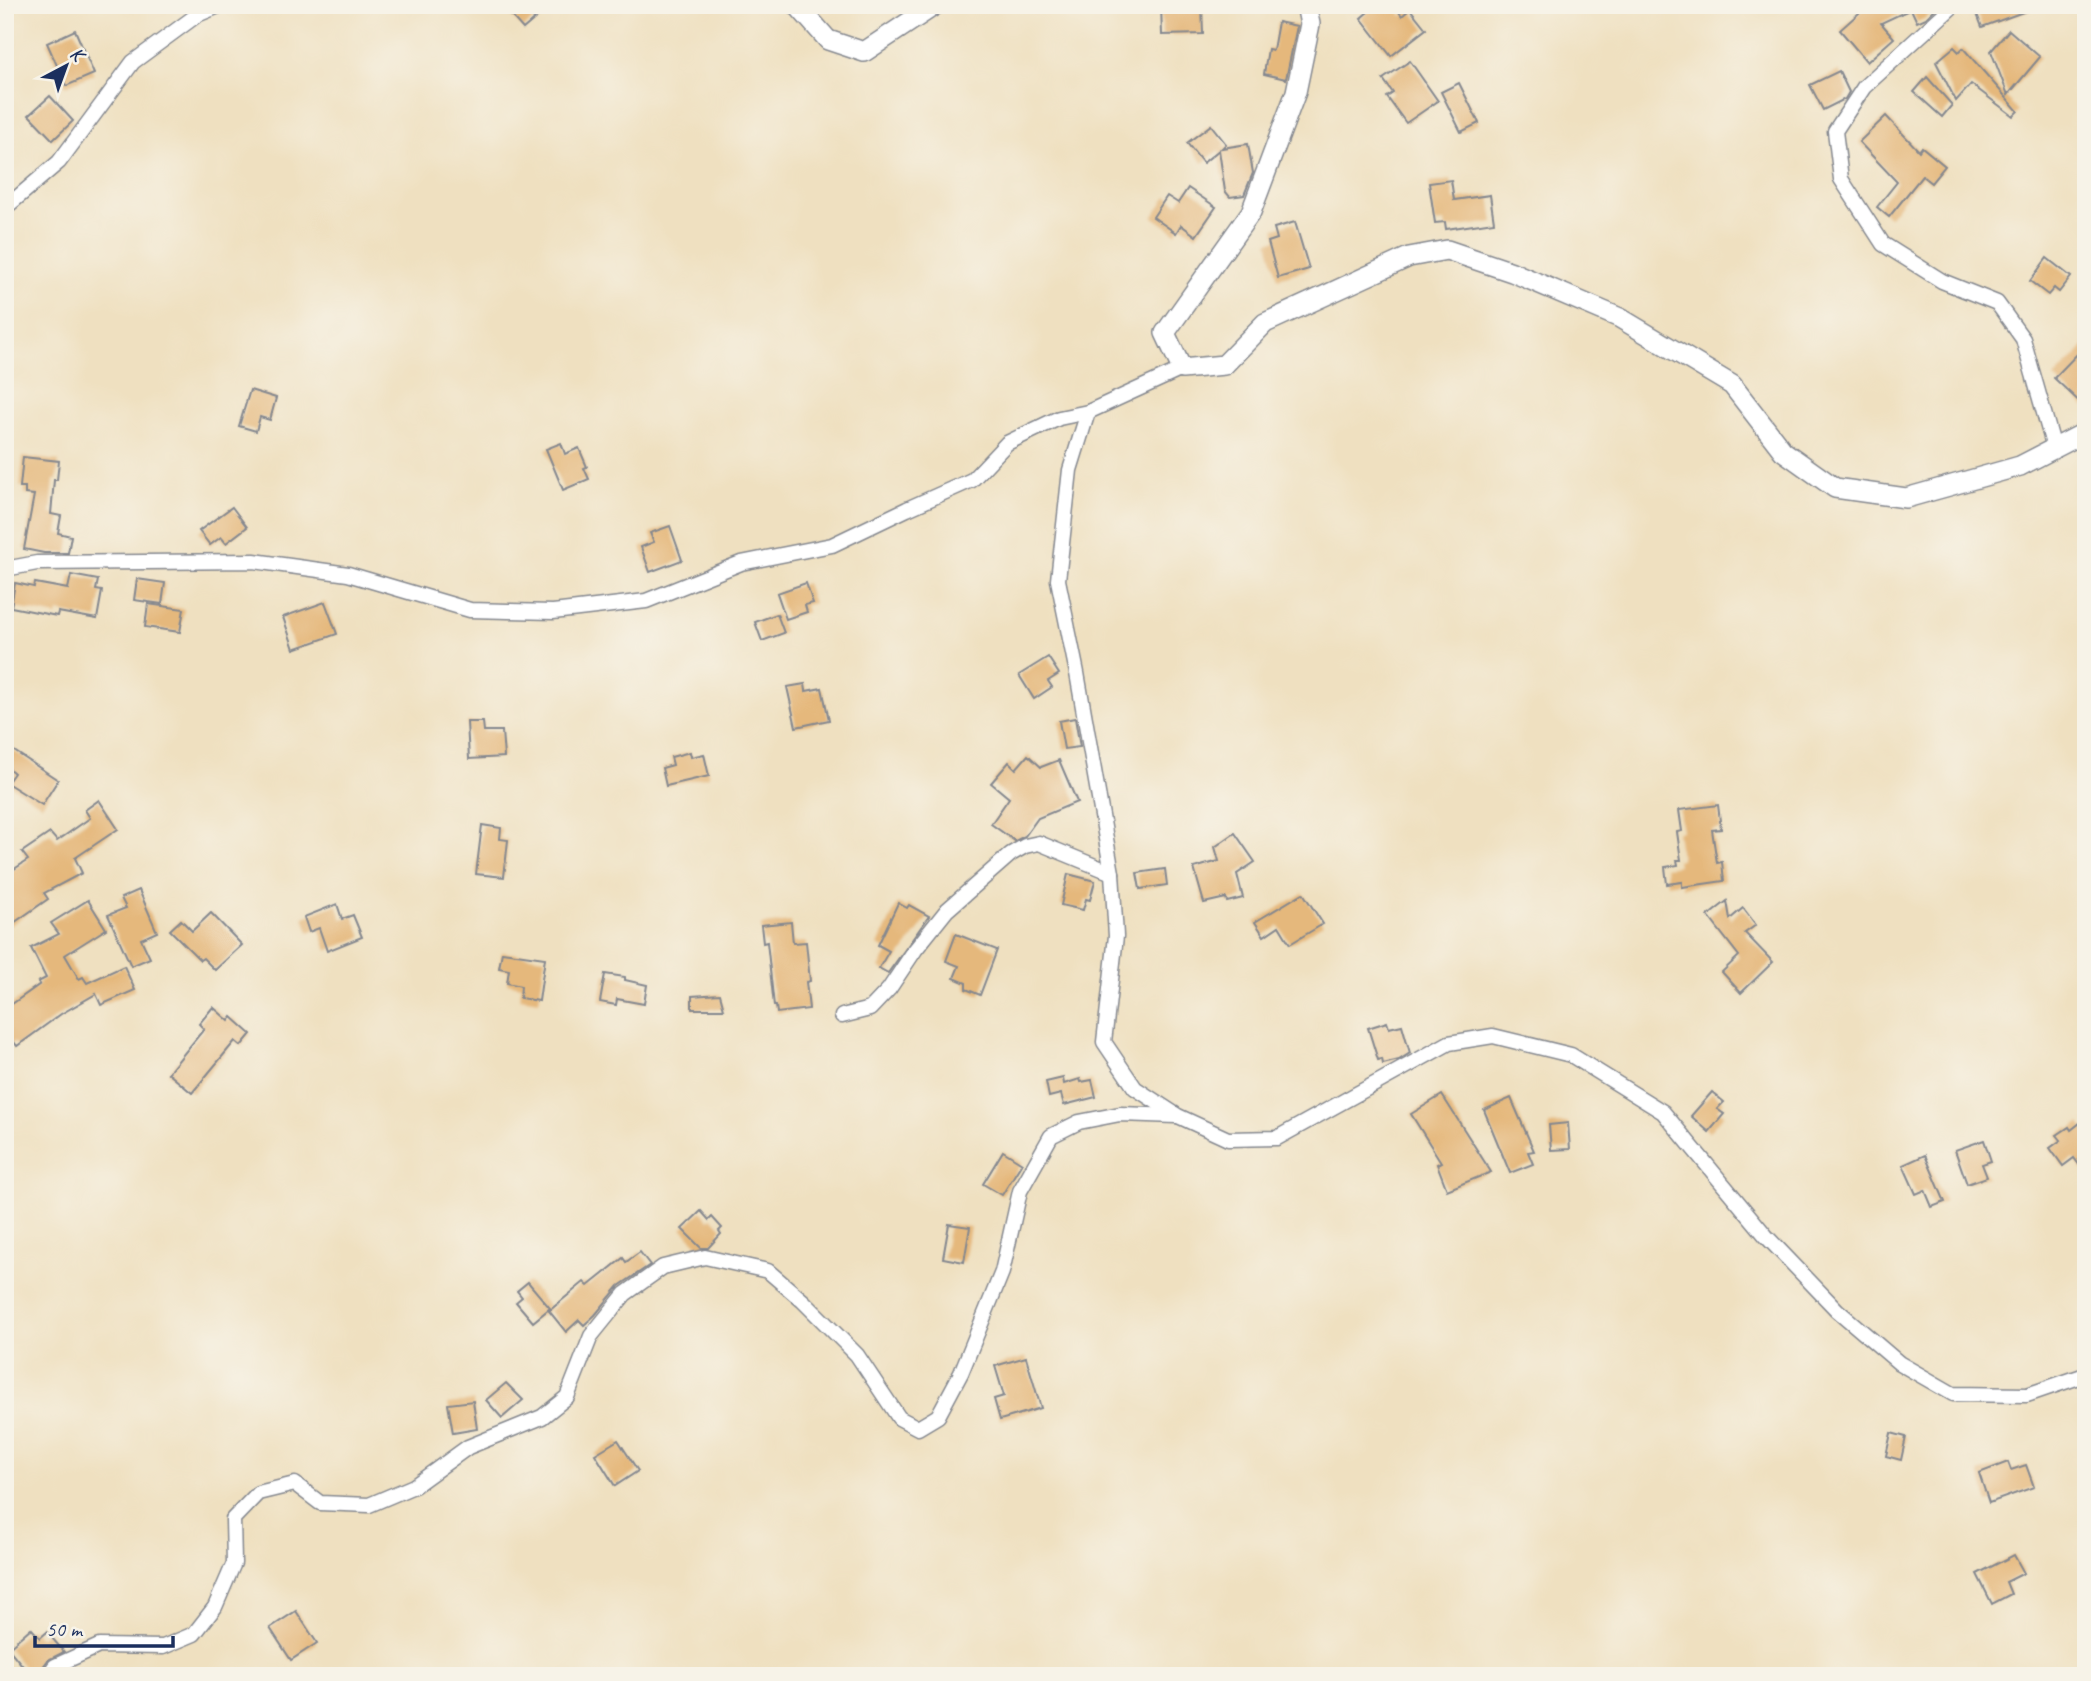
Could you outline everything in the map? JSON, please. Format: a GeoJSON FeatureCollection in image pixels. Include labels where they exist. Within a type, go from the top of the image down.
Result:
{"type":"FeatureCollection","features":[{"type":"Feature","properties":{"kind":"street"},"geometry":{"type":"LineString","coordinates":[[5,208],[59,162],[133,62],[197,15],[221,5]]}},
{"type":"Feature","properties":{"kind":"street"},"geometry":{"type":"LineString","coordinates":[[797,5],[828,40],[864,52],[935,5]]}},
{"type":"Feature","properties":{"kind":"street"},"geometry":{"type":"LineString","coordinates":[[1182,369],[1165,333],[1251,212],[1296,92],[1310,24],[1306,5]]}},
{"type":"Feature","properties":{"kind":"street"},"geometry":{"type":"LineString","coordinates":[[1954,5],[1864,87],[1835,131],[1841,179],[1883,244],[1942,281],[1997,303],[2022,339],[2054,449]]}},
{"type":"Feature","properties":{"kind":"street"},"geometry":{"type":"LineString","coordinates":[[5,569],[37,564],[254,561],[348,574],[470,610],[553,612],[646,601],[741,563],[832,545],[972,480],[1007,443],[1059,418],[1088,412],[1182,369],[1224,365],[1265,323],[1409,257],[1447,250],[1512,272],[1620,318],[1732,385],[1783,451],[1835,488],[1906,498],[2020,466],[2086,432]]}},
{"type":"Feature","properties":{"kind":"street"},"geometry":{"type":"LineString","coordinates":[[1088,412],[1070,470],[1058,580],[1112,873],[1116,936],[1104,1042],[1135,1088],[1178,1116],[1228,1139],[1277,1138],[1449,1043],[1493,1036],[1571,1055],[1663,1112],[1784,1254],[1837,1310],[1899,1363],[1954,1394],[2027,1395],[2082,1376],[2086,1372]]}},
{"type":"Feature","properties":{"kind":"street"},"geometry":{"type":"LineString","coordinates":[[842,1016],[870,1009],[889,989],[947,909],[1024,846],[1039,844],[1112,873]]}},
{"type":"Feature","properties":{"kind":"street"},"geometry":{"type":"LineString","coordinates":[[48,1676],[55,1666],[99,1646],[163,1647],[194,1634],[215,1607],[234,1563],[233,1519],[258,1493],[295,1484],[320,1503],[369,1505],[414,1486],[468,1447],[542,1417],[567,1397],[591,1336],[625,1294],[663,1266],[705,1257],[768,1271],[803,1301],[857,1355],[899,1418],[918,1427],[938,1416],[961,1373],[1003,1272],[1020,1191],[1051,1136],[1079,1122],[1121,1114],[1178,1116]]}},
{"type":"Feature","properties":{"kind":"building"},"geometry":{"type":"Polygon","coordinates":[[[515,5],[551,5],[523,29],[508,12],[515,5]]]}},
{"type":"Feature","properties":{"kind":"building"},"geometry":{"type":"Polygon","coordinates":[[[1161,5],[1202,5],[1203,34],[1162,35],[1161,5]]]}},
{"type":"Feature","properties":{"kind":"building"},"geometry":{"type":"Polygon","coordinates":[[[1376,5],[1394,5],[1402,16],[1410,9],[1426,29],[1391,56],[1361,18],[1376,5]]]}},
{"type":"Feature","properties":{"kind":"building"},"geometry":{"type":"Polygon","coordinates":[[[1868,5],[1939,5],[1926,18],[1917,22],[1911,9],[1881,23],[1894,38],[1867,62],[1840,30],[1868,5]]]}},
{"type":"Feature","properties":{"kind":"building"},"geometry":{"type":"Polygon","coordinates":[[[2000,5],[2037,7],[1982,27],[1977,14],[2000,5]]]}},
{"type":"Feature","properties":{"kind":"building"},"geometry":{"type":"Polygon","coordinates":[[[1278,22],[1297,26],[1286,79],[1264,74],[1268,49],[1273,50],[1278,22]]]}},
{"type":"Feature","properties":{"kind":"building"},"geometry":{"type":"Polygon","coordinates":[[[75,30],[94,74],[66,86],[47,43],[75,30]]]}},
{"type":"Feature","properties":{"kind":"building"},"geometry":{"type":"Polygon","coordinates":[[[2009,30],[2040,57],[2008,95],[1991,51],[2009,30]]]}},
{"type":"Feature","properties":{"kind":"building"},"geometry":{"type":"Polygon","coordinates":[[[1954,47],[1959,52],[1963,48],[2018,111],[2013,116],[1971,84],[1956,101],[1936,62],[1954,47]]]}},
{"type":"Feature","properties":{"kind":"building"},"geometry":{"type":"Polygon","coordinates":[[[1410,61],[1438,101],[1406,123],[1387,97],[1393,93],[1383,79],[1410,61]]]}},
{"type":"Feature","properties":{"kind":"building"},"geometry":{"type":"Polygon","coordinates":[[[1839,71],[1849,92],[1845,99],[1823,110],[1810,85],[1839,71]]]}},
{"type":"Feature","properties":{"kind":"building"},"geometry":{"type":"Polygon","coordinates":[[[1927,77],[1952,105],[1942,117],[1914,92],[1927,77]]]}},
{"type":"Feature","properties":{"kind":"building"},"geometry":{"type":"Polygon","coordinates":[[[1459,83],[1479,123],[1461,132],[1441,92],[1459,83]]]}},
{"type":"Feature","properties":{"kind":"building"},"geometry":{"type":"Polygon","coordinates":[[[50,96],[73,121],[53,140],[29,115],[50,96]]]}},
{"type":"Feature","properties":{"kind":"building"},"geometry":{"type":"Polygon","coordinates":[[[1886,116],[1919,151],[1922,147],[1945,166],[1931,183],[1922,176],[1889,217],[1877,207],[1897,182],[1859,142],[1886,116]]]}},
{"type":"Feature","properties":{"kind":"building"},"geometry":{"type":"Polygon","coordinates":[[[1211,125],[1226,144],[1222,148],[1248,144],[1253,173],[1244,195],[1230,197],[1225,191],[1219,150],[1203,163],[1187,143],[1211,125]]]}},
{"type":"Feature","properties":{"kind":"building"},"geometry":{"type":"Polygon","coordinates":[[[1451,180],[1454,200],[1490,195],[1494,222],[1446,229],[1445,222],[1435,223],[1429,183],[1451,180]]]}},
{"type":"Feature","properties":{"kind":"building"},"geometry":{"type":"Polygon","coordinates":[[[1188,188],[1216,207],[1196,236],[1181,225],[1176,233],[1153,217],[1167,196],[1178,203],[1188,188]]]}},
{"type":"Feature","properties":{"kind":"building"},"geometry":{"type":"Polygon","coordinates":[[[1295,222],[1309,269],[1278,278],[1268,242],[1277,239],[1274,228],[1295,222]]]}},
{"type":"Feature","properties":{"kind":"building"},"geometry":{"type":"Polygon","coordinates":[[[2047,258],[2071,277],[2059,292],[2054,288],[2048,295],[2030,281],[2047,258]]]}},
{"type":"Feature","properties":{"kind":"building"},"geometry":{"type":"Polygon","coordinates":[[[2086,345],[2086,408],[2054,378],[2086,345]]]}},
{"type":"Feature","properties":{"kind":"building"},"geometry":{"type":"Polygon","coordinates":[[[250,390],[276,398],[270,420],[260,417],[256,431],[239,426],[250,390]]]}},
{"type":"Feature","properties":{"kind":"building"},"geometry":{"type":"Polygon","coordinates":[[[561,443],[565,454],[579,448],[589,479],[563,490],[546,449],[561,443]]]}},
{"type":"Feature","properties":{"kind":"building"},"geometry":{"type":"Polygon","coordinates":[[[23,457],[59,461],[57,480],[54,480],[51,514],[61,516],[58,533],[71,536],[68,553],[44,553],[24,549],[34,495],[25,494],[25,487],[20,487],[23,457]]]}},
{"type":"Feature","properties":{"kind":"building"},"geometry":{"type":"Polygon","coordinates":[[[232,507],[247,527],[226,543],[221,537],[210,545],[199,531],[232,507]]]}},
{"type":"Feature","properties":{"kind":"building"},"geometry":{"type":"Polygon","coordinates":[[[670,526],[682,560],[650,572],[641,547],[654,542],[650,533],[670,526]]]}},
{"type":"Feature","properties":{"kind":"building"},"geometry":{"type":"Polygon","coordinates":[[[71,575],[98,580],[96,590],[102,591],[97,619],[58,612],[57,616],[11,607],[15,583],[34,587],[35,583],[68,589],[71,575]]]}},
{"type":"Feature","properties":{"kind":"building"},"geometry":{"type":"Polygon","coordinates":[[[137,579],[165,583],[162,604],[134,600],[137,579]]]}},
{"type":"Feature","properties":{"kind":"building"},"geometry":{"type":"Polygon","coordinates":[[[806,583],[813,603],[805,605],[807,612],[786,619],[777,593],[806,583]]]}},
{"type":"Feature","properties":{"kind":"building"},"geometry":{"type":"Polygon","coordinates":[[[325,602],[337,634],[294,649],[283,617],[325,602]]]}},
{"type":"Feature","properties":{"kind":"building"},"geometry":{"type":"Polygon","coordinates":[[[148,604],[184,609],[180,632],[145,627],[148,604]]]}},
{"type":"Feature","properties":{"kind":"building"},"geometry":{"type":"Polygon","coordinates":[[[777,614],[784,633],[762,641],[755,622],[777,614]]]}},
{"type":"Feature","properties":{"kind":"building"},"geometry":{"type":"Polygon","coordinates":[[[1048,657],[1059,674],[1048,681],[1052,687],[1034,699],[1019,675],[1048,657]]]}},
{"type":"Feature","properties":{"kind":"building"},"geometry":{"type":"Polygon","coordinates":[[[805,684],[806,691],[822,688],[829,720],[796,727],[787,687],[805,684]]]}},
{"type":"Feature","properties":{"kind":"building"},"geometry":{"type":"Polygon","coordinates":[[[1075,718],[1080,747],[1064,749],[1059,721],[1075,718]]]}},
{"type":"Feature","properties":{"kind":"building"},"geometry":{"type":"Polygon","coordinates":[[[467,722],[483,722],[484,731],[502,731],[504,757],[469,759],[467,722]]]}},
{"type":"Feature","properties":{"kind":"building"},"geometry":{"type":"Polygon","coordinates":[[[5,745],[58,780],[42,805],[7,783],[14,773],[5,765],[5,745]]]}},
{"type":"Feature","properties":{"kind":"building"},"geometry":{"type":"Polygon","coordinates":[[[690,752],[691,757],[704,754],[709,776],[666,786],[662,768],[673,765],[671,757],[690,752]]]}},
{"type":"Feature","properties":{"kind":"building"},"geometry":{"type":"Polygon","coordinates":[[[1028,755],[1041,767],[1059,760],[1077,802],[1038,818],[1025,836],[1015,841],[991,824],[1009,798],[991,783],[1009,762],[1016,769],[1028,755]]]}},
{"type":"Feature","properties":{"kind":"building"},"geometry":{"type":"Polygon","coordinates":[[[99,800],[118,829],[75,858],[82,873],[44,893],[48,899],[5,929],[5,875],[28,860],[22,852],[50,833],[57,841],[90,818],[85,810],[99,800]]]}},
{"type":"Feature","properties":{"kind":"building"},"geometry":{"type":"Polygon","coordinates":[[[1718,805],[1721,829],[1712,830],[1717,863],[1722,862],[1724,881],[1682,887],[1682,882],[1667,884],[1665,867],[1678,865],[1677,860],[1681,860],[1677,832],[1682,831],[1679,810],[1718,805]]]}},
{"type":"Feature","properties":{"kind":"building"},"geometry":{"type":"Polygon","coordinates":[[[482,825],[501,828],[500,839],[508,840],[504,877],[476,874],[482,825]]]}},
{"type":"Feature","properties":{"kind":"building"},"geometry":{"type":"Polygon","coordinates":[[[1235,833],[1255,862],[1237,874],[1243,898],[1227,902],[1226,898],[1204,903],[1194,868],[1219,861],[1215,847],[1235,833]]]}},
{"type":"Feature","properties":{"kind":"building"},"geometry":{"type":"Polygon","coordinates":[[[1165,869],[1167,885],[1140,889],[1137,873],[1165,869]]]}},
{"type":"Feature","properties":{"kind":"building"},"geometry":{"type":"Polygon","coordinates":[[[1068,874],[1095,881],[1090,900],[1086,899],[1083,910],[1061,905],[1068,874]]]}},
{"type":"Feature","properties":{"kind":"building"},"geometry":{"type":"Polygon","coordinates":[[[139,890],[157,932],[141,939],[150,958],[131,966],[108,915],[126,908],[121,898],[139,890]]]}},
{"type":"Feature","properties":{"kind":"building"},"geometry":{"type":"Polygon","coordinates":[[[1303,893],[1323,924],[1290,944],[1279,926],[1264,936],[1255,922],[1303,893]]]}},
{"type":"Feature","properties":{"kind":"building"},"geometry":{"type":"Polygon","coordinates":[[[88,900],[106,929],[65,955],[79,979],[83,977],[87,983],[124,966],[135,990],[101,1005],[96,994],[61,1014],[17,1046],[14,1042],[5,1048],[5,1009],[46,978],[31,948],[59,934],[51,923],[88,900]]]}},
{"type":"Feature","properties":{"kind":"building"},"geometry":{"type":"Polygon","coordinates":[[[1727,901],[1730,919],[1743,908],[1756,925],[1745,933],[1773,962],[1741,993],[1722,972],[1739,956],[1708,916],[1727,901]]]}},
{"type":"Feature","properties":{"kind":"building"},"geometry":{"type":"Polygon","coordinates":[[[898,903],[907,908],[909,905],[929,916],[888,973],[879,968],[889,951],[878,945],[898,903]]]}},
{"type":"Feature","properties":{"kind":"building"},"geometry":{"type":"Polygon","coordinates":[[[337,904],[342,919],[353,915],[362,937],[327,951],[319,928],[309,932],[304,917],[337,904]]]}},
{"type":"Feature","properties":{"kind":"building"},"geometry":{"type":"Polygon","coordinates":[[[211,913],[242,945],[215,970],[203,958],[200,960],[170,930],[181,920],[192,931],[211,913]]]}},
{"type":"Feature","properties":{"kind":"building"},"geometry":{"type":"Polygon","coordinates":[[[791,922],[793,943],[806,942],[810,981],[806,982],[809,1009],[777,1013],[767,942],[763,943],[761,925],[791,922]]]}},
{"type":"Feature","properties":{"kind":"building"},"geometry":{"type":"Polygon","coordinates":[[[956,934],[997,950],[980,995],[966,989],[966,983],[954,978],[959,966],[946,961],[956,934]]]}},
{"type":"Feature","properties":{"kind":"building"},"geometry":{"type":"Polygon","coordinates":[[[502,952],[545,958],[539,1001],[520,998],[521,986],[507,983],[509,970],[499,968],[502,952]]]}},
{"type":"Feature","properties":{"kind":"building"},"geometry":{"type":"Polygon","coordinates":[[[605,974],[625,977],[625,980],[647,985],[644,1004],[617,999],[616,1005],[600,1002],[605,974]]]}},
{"type":"Feature","properties":{"kind":"building"},"geometry":{"type":"Polygon","coordinates":[[[720,994],[724,1009],[692,1009],[692,996],[720,994]]]}},
{"type":"Feature","properties":{"kind":"building"},"geometry":{"type":"Polygon","coordinates":[[[213,1007],[229,1021],[232,1017],[251,1034],[241,1046],[235,1041],[192,1093],[168,1073],[204,1029],[199,1024],[213,1007]]]}},
{"type":"Feature","properties":{"kind":"building"},"geometry":{"type":"Polygon","coordinates":[[[1387,1022],[1389,1028],[1402,1025],[1410,1053],[1399,1060],[1383,1064],[1382,1059],[1378,1060],[1368,1028],[1387,1022]]]}},
{"type":"Feature","properties":{"kind":"building"},"geometry":{"type":"Polygon","coordinates":[[[1063,1078],[1064,1084],[1080,1079],[1081,1082],[1092,1080],[1096,1097],[1064,1105],[1061,1094],[1049,1097],[1046,1082],[1063,1078]]]}},
{"type":"Feature","properties":{"kind":"building"},"geometry":{"type":"Polygon","coordinates":[[[1712,1092],[1724,1102],[1717,1109],[1724,1114],[1709,1132],[1691,1116],[1712,1092]]]}},
{"type":"Feature","properties":{"kind":"building"},"geometry":{"type":"Polygon","coordinates":[[[1442,1095],[1491,1172],[1447,1190],[1437,1164],[1441,1162],[1411,1114],[1442,1095]]]}},
{"type":"Feature","properties":{"kind":"building"},"geometry":{"type":"Polygon","coordinates":[[[1511,1098],[1534,1151],[1528,1152],[1533,1164],[1510,1173],[1484,1110],[1511,1098]]]}},
{"type":"Feature","properties":{"kind":"building"},"geometry":{"type":"Polygon","coordinates":[[[1568,1123],[1570,1149],[1551,1150],[1549,1125],[1568,1123]]]}},
{"type":"Feature","properties":{"kind":"building"},"geometry":{"type":"Polygon","coordinates":[[[2080,1123],[2086,1131],[2086,1168],[2083,1170],[2074,1158],[2063,1166],[2050,1148],[2061,1140],[2057,1135],[2080,1123]]]}},
{"type":"Feature","properties":{"kind":"building"},"geometry":{"type":"Polygon","coordinates":[[[1984,1140],[1991,1161],[1982,1164],[1987,1177],[1967,1184],[1955,1150],[1984,1140]]]}},
{"type":"Feature","properties":{"kind":"building"},"geometry":{"type":"Polygon","coordinates":[[[1003,1151],[1022,1163],[1002,1195],[983,1184],[1003,1151]]]}},
{"type":"Feature","properties":{"kind":"building"},"geometry":{"type":"Polygon","coordinates":[[[1925,1155],[1945,1202],[1932,1207],[1925,1190],[1916,1194],[1903,1165],[1925,1155]]]}},
{"type":"Feature","properties":{"kind":"building"},"geometry":{"type":"Polygon","coordinates":[[[701,1211],[709,1220],[712,1217],[722,1228],[719,1231],[721,1234],[708,1248],[701,1248],[682,1229],[701,1211]]]}},
{"type":"Feature","properties":{"kind":"building"},"geometry":{"type":"Polygon","coordinates":[[[949,1224],[970,1227],[964,1262],[943,1258],[949,1224]]]}},
{"type":"Feature","properties":{"kind":"building"},"geometry":{"type":"Polygon","coordinates":[[[640,1252],[650,1265],[619,1286],[584,1325],[579,1320],[566,1332],[549,1311],[584,1282],[588,1286],[623,1258],[626,1262],[640,1252]]]}},
{"type":"Feature","properties":{"kind":"building"},"geometry":{"type":"Polygon","coordinates":[[[528,1282],[550,1308],[533,1322],[516,1302],[522,1297],[517,1291],[528,1282]]]}},
{"type":"Feature","properties":{"kind":"building"},"geometry":{"type":"Polygon","coordinates":[[[1026,1357],[1041,1408],[1000,1420],[994,1399],[1004,1396],[995,1366],[1026,1357]]]}},
{"type":"Feature","properties":{"kind":"building"},"geometry":{"type":"Polygon","coordinates":[[[506,1383],[523,1400],[502,1418],[486,1400],[506,1383]]]}},
{"type":"Feature","properties":{"kind":"building"},"geometry":{"type":"Polygon","coordinates":[[[473,1401],[477,1429],[453,1433],[448,1404],[473,1401]]]}},
{"type":"Feature","properties":{"kind":"building"},"geometry":{"type":"Polygon","coordinates":[[[1891,1433],[1906,1437],[1901,1460],[1886,1456],[1891,1433]]]}},
{"type":"Feature","properties":{"kind":"building"},"geometry":{"type":"Polygon","coordinates":[[[618,1440],[638,1471],[615,1486],[595,1454],[618,1440]]]}},
{"type":"Feature","properties":{"kind":"building"},"geometry":{"type":"Polygon","coordinates":[[[2008,1462],[2011,1470],[2026,1465],[2034,1487],[1989,1503],[1979,1473],[2008,1462]]]}},
{"type":"Feature","properties":{"kind":"building"},"geometry":{"type":"Polygon","coordinates":[[[2014,1555],[2024,1573],[2006,1582],[2011,1594],[1992,1604],[1977,1574],[2014,1555]]]}},
{"type":"Feature","properties":{"kind":"building"},"geometry":{"type":"Polygon","coordinates":[[[296,1611],[317,1643],[291,1660],[270,1628],[296,1611]]]}},
{"type":"Feature","properties":{"kind":"building"},"geometry":{"type":"Polygon","coordinates":[[[31,1628],[40,1638],[47,1632],[64,1652],[48,1660],[36,1676],[31,1676],[8,1648],[31,1628]]]}}]}
